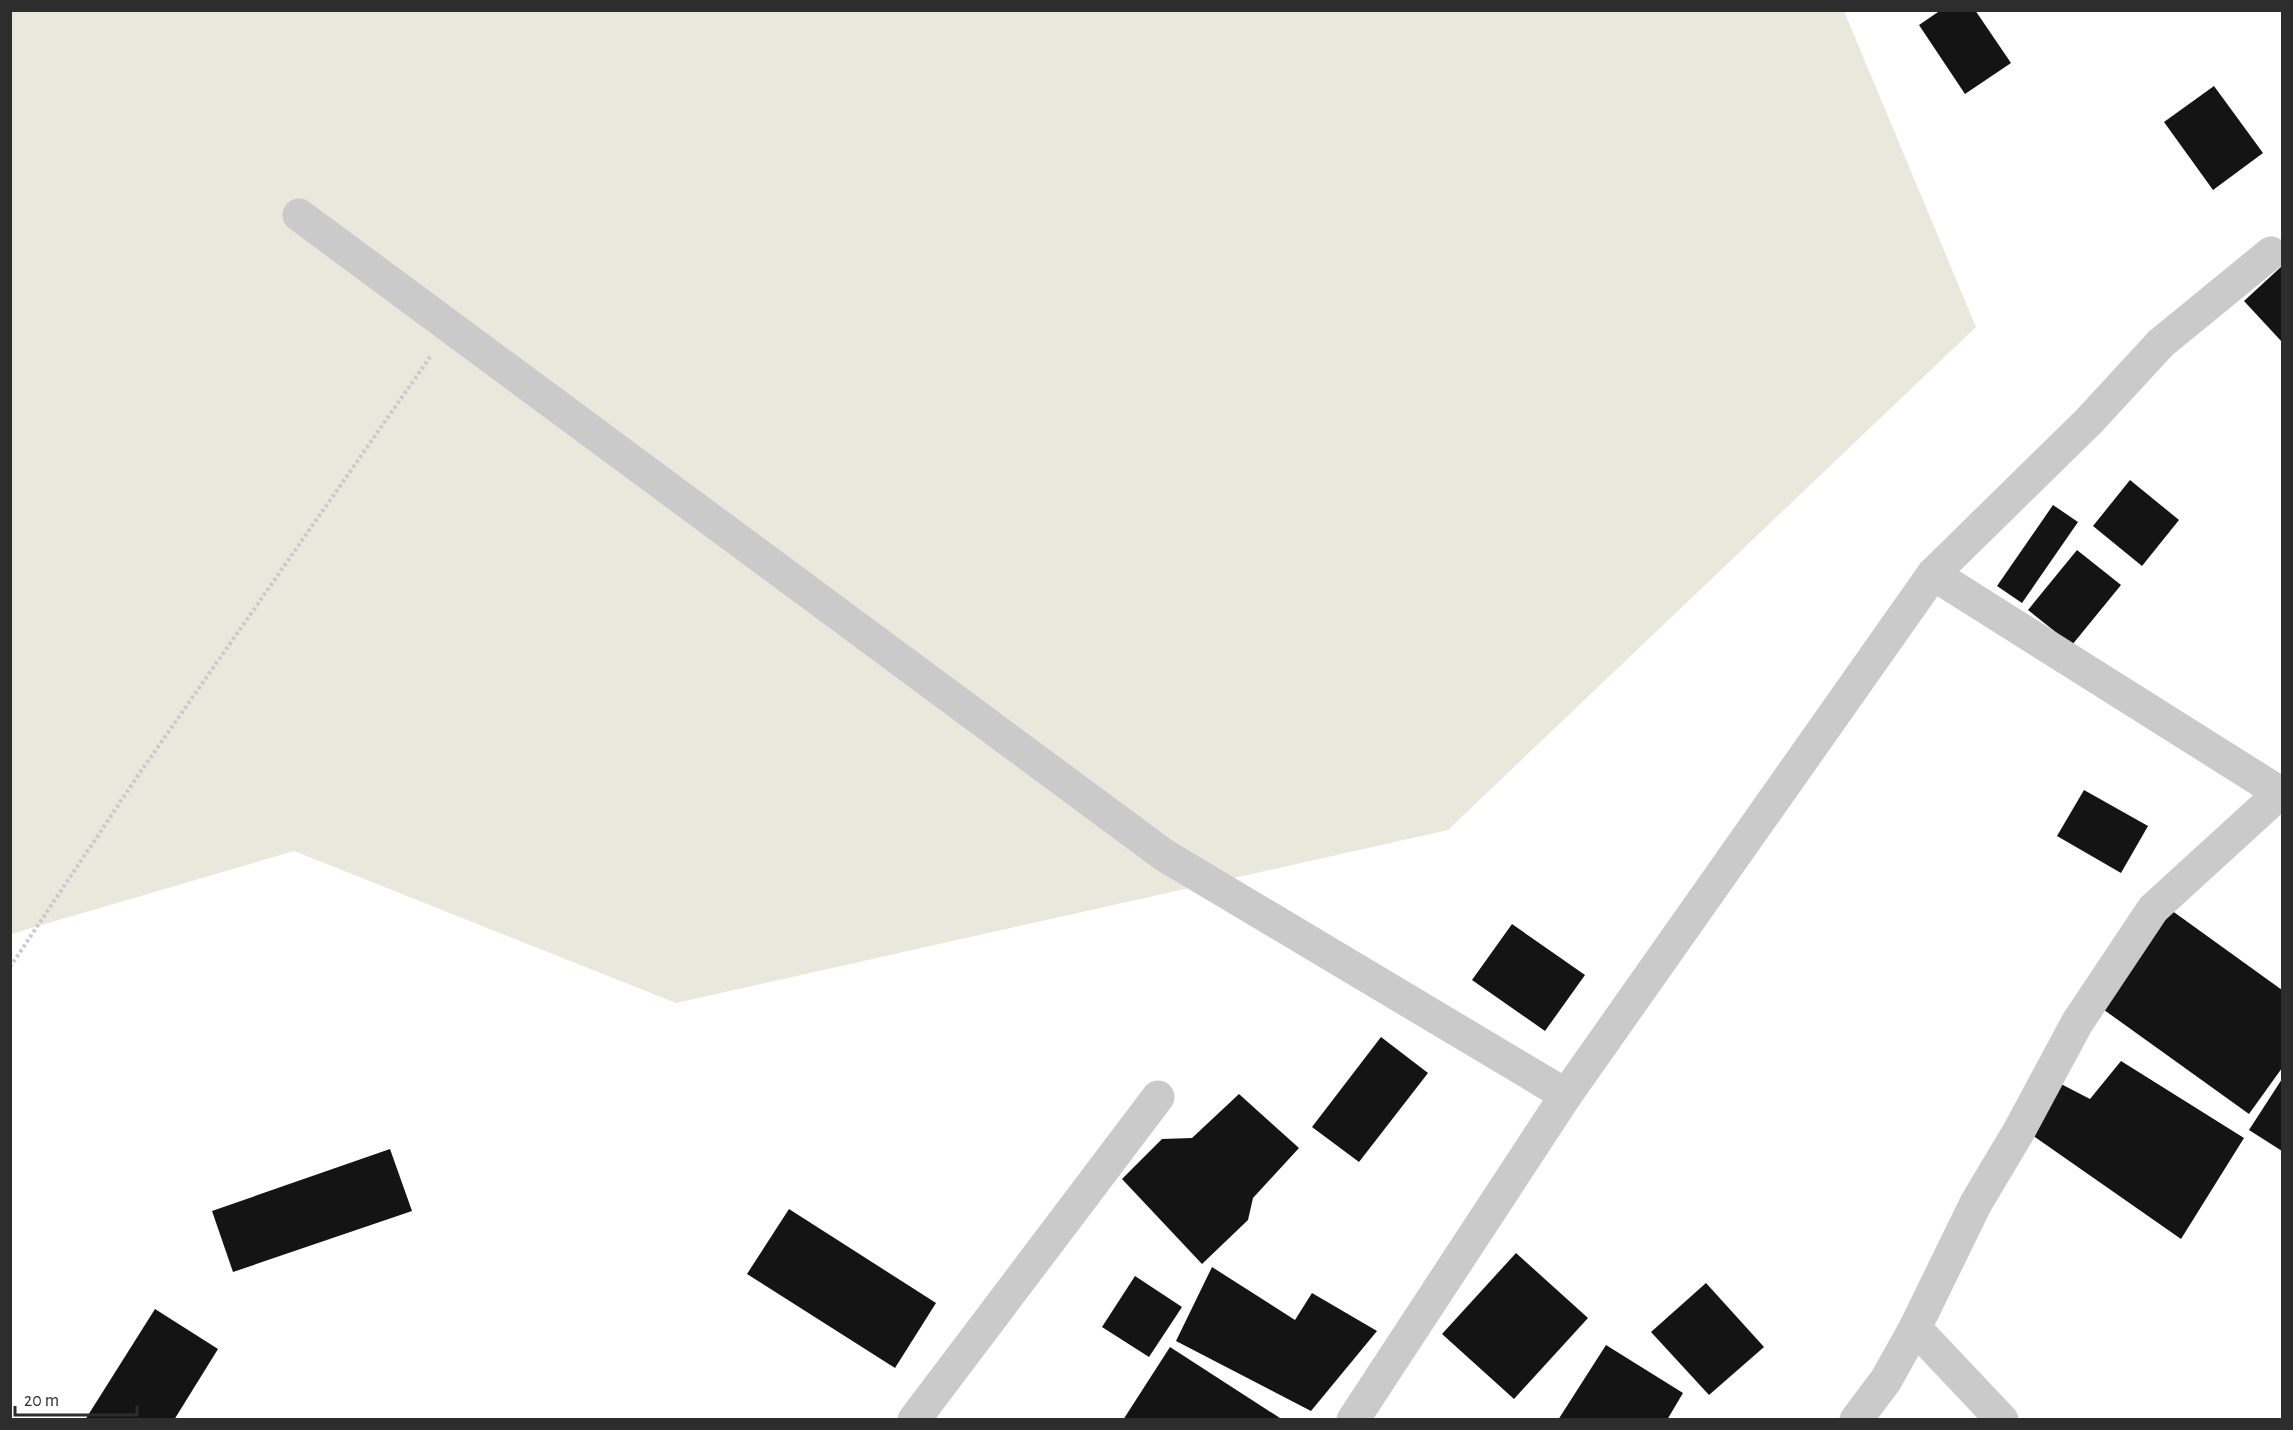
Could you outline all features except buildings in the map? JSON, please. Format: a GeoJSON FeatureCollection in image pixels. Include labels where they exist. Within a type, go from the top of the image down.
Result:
{"type":"FeatureCollection","features":[{"type":"Feature","properties":{"kind":"street"},"geometry":{"type":"LineString","coordinates":[[299,215],[1164,855],[1566,1095]]}},
{"type":"Feature","properties":{"kind":"street"},"geometry":{"type":"LineString","coordinates":[[1353,1419],[1566,1095],[1933,574],[2089,421],[2161,343],[2271,253]]}},
{"type":"Feature","properties":{"kind":"street"},"geometry":{"type":"LineString","coordinates":[[1856,1419],[1886,1380],[1915,1328],[1976,1203],[2019,1131],[2078,1023],[2153,909],[2281,793],[1933,574]]}},
{"type":"Feature","properties":{"kind":"street"},"geometry":{"type":"LineString","coordinates":[[914,1419],[1158,1097]]}},
{"type":"Feature","properties":{"kind":"street"},"geometry":{"type":"LineString","coordinates":[[1915,1328],[2002,1419]]}},
{"type":"Feature","properties":{"kind":"path"},"geometry":{"type":"LineString","coordinates":[[10,968],[139,774],[451,327]]}},
{"type":"Feature","properties":{"kind":"shaded area"},"geometry":{"type":"Polygon","coordinates":[[[11,11],[1844,11],[1976,327],[1448,830],[676,1003],[294,851],[11,934],[11,11]]]}}]}
